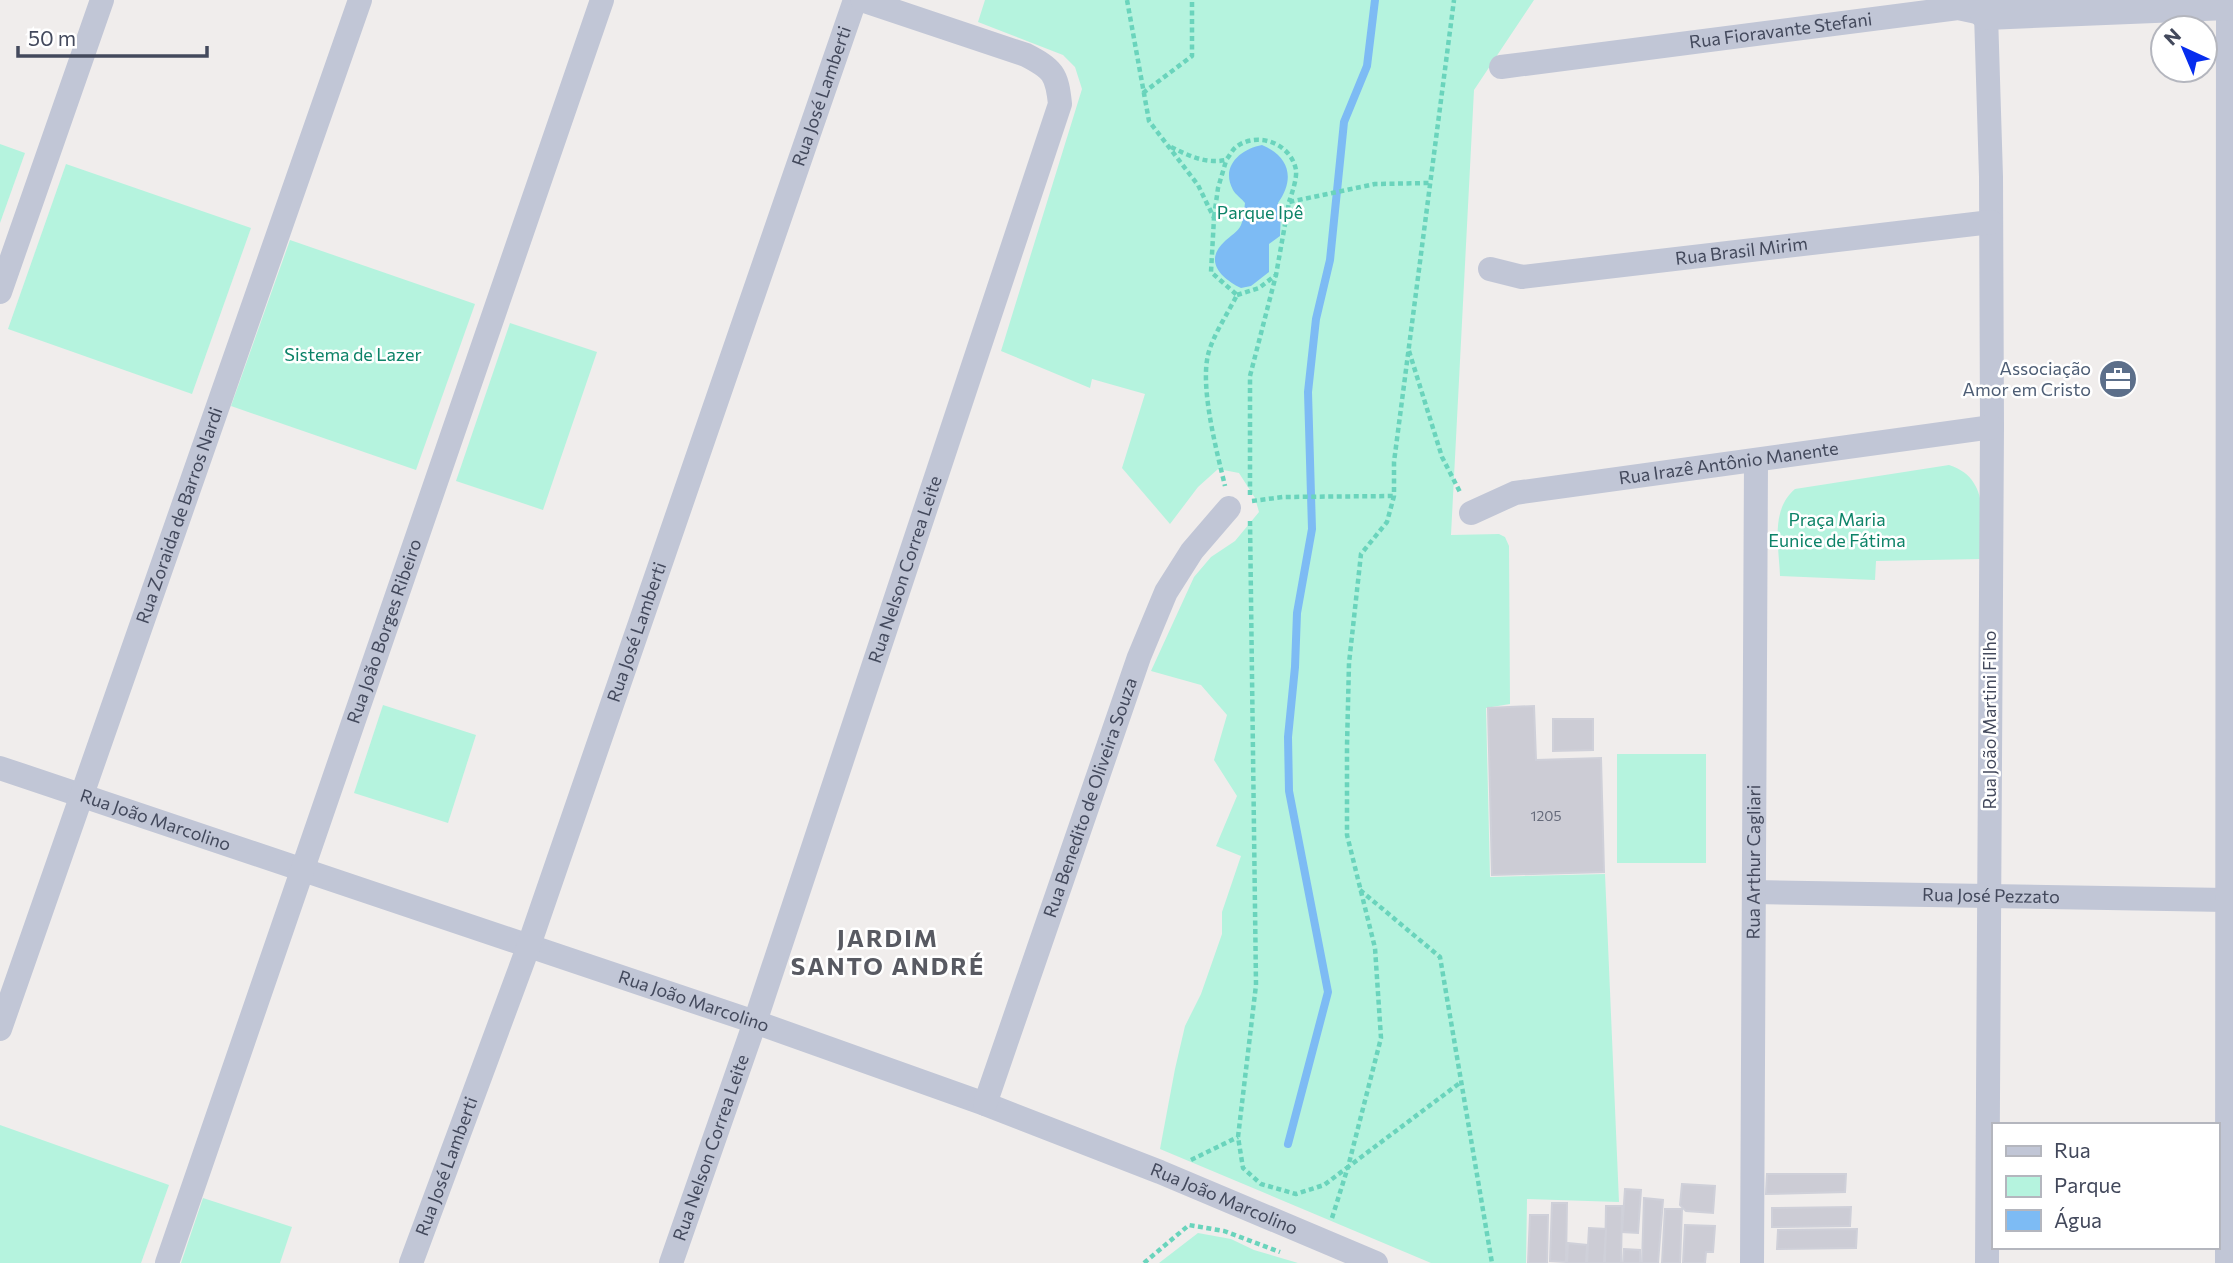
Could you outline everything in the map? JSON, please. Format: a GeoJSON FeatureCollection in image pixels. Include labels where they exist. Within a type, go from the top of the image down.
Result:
{"type":"FeatureCollection","features":[{"type":"Feature","properties":{"kind":"street"},"geometry":{"type":"LineString","coordinates":[[0,292],[102,0]]}},
{"type":"Feature","properties":{"kind":"street","name":"Rua Zoraida de Barros Nardi"},"geometry":{"type":"LineString","coordinates":[[0,1029],[360,0]]}},
{"type":"Feature","properties":{"kind":"street","name":"Rua João Borges Ribeiro"},"geometry":{"type":"LineString","coordinates":[[167,1263],[602,0]]}},
{"type":"Feature","properties":{"kind":"street","name":"Rua José Lamberti"},"geometry":{"type":"LineString","coordinates":[[411,1263],[529,945],[855,0]]}},
{"type":"Feature","properties":{"kind":"street","name":"Rua Nelson Correa Leite"},"geometry":{"type":"LineString","coordinates":[[671,1263],[755,1022],[1060,104],[1058,83],[1049,67],[1038,61],[862,0]]}},
{"type":"Feature","properties":{"kind":"street"},"geometry":{"type":"LineString","coordinates":[[2227,1263],[2230,348],[2228,2]]}},
{"type":"Feature","properties":{"kind":"street","name":"Rua Fioravante Stefani"},"geometry":{"type":"LineString","coordinates":[[1501,67],[1958,8],[2228,2]]}},
{"type":"Feature","properties":{"kind":"street","name":"Rua João Martini Filho"},"geometry":{"type":"LineString","coordinates":[[1985,7],[1991,177],[1992,428],[1987,1263]]}},
{"type":"Feature","properties":{"kind":"street","name":"Rua Brasil Mirim"},"geometry":{"type":"LineString","coordinates":[[1490,269],[1521,276],[1991,222]]}},
{"type":"Feature","properties":{"kind":"street","name":"Rua Irazê Antônio Manente"},"geometry":{"type":"LineString","coordinates":[[1471,513],[1515,493],[1992,428]]}},
{"type":"Feature","properties":{"kind":"street","name":"Rua Arthur Cagliari"},"geometry":{"type":"LineString","coordinates":[[1752,1263],[1756,461]]}},
{"type":"Feature","properties":{"kind":"street","name":"Rua Benedito de Oliveira Souza"},"geometry":{"type":"LineString","coordinates":[[985,1104],[1139,657],[1166,592],[1192,551],[1240,511]]}},
{"type":"Feature","properties":{"kind":"street","name":"Rua João Marcolino"},"geometry":{"type":"LineString","coordinates":[[0,768],[755,1022],[985,1104],[1160,1172],[1376,1263]]}},
{"type":"Feature","properties":{"kind":"street","name":"Rua José Pezzato"},"geometry":{"type":"LineString","coordinates":[[1755,892],[2227,900]]}},
{"type":"Feature","properties":{"kind":"path"},"geometry":{"type":"LineString","coordinates":[[1127,0],[1149,121],[1198,185],[1214,218]]}},
{"type":"Feature","properties":{"kind":"path"},"geometry":{"type":"LineString","coordinates":[[1143,93],[1192,56],[1192,0]]}},
{"type":"Feature","properties":{"kind":"path"},"geometry":{"type":"LineString","coordinates":[[1325,1241],[1348,1167],[1381,1038],[1374,948],[1348,835],[1349,663],[1361,554],[1387,522],[1394,496],[1394,462],[1454,0]]}},
{"type":"Feature","properties":{"kind":"path"},"geometry":{"type":"LineString","coordinates":[[1237,295],[1211,272],[1218,188],[1226,160],[1235,148],[1255,139],[1276,142],[1290,157],[1296,172],[1276,275],[1250,376],[1250,501],[1283,497],[1394,496]]}},
{"type":"Feature","properties":{"kind":"path"},"geometry":{"type":"LineString","coordinates":[[1167,146],[1196,159],[1215,162],[1226,160]]}},
{"type":"Feature","properties":{"kind":"path"},"geometry":{"type":"LineString","coordinates":[[1291,202],[1375,184],[1430,183]]}},
{"type":"Feature","properties":{"kind":"path"},"geometry":{"type":"LineString","coordinates":[[1276,275],[1259,288],[1237,295],[1208,354],[1206,377],[1212,428],[1240,511],[1256,985],[1238,1137],[1243,1168],[1261,1184],[1296,1194],[1324,1185],[1461,1082]]}},
{"type":"Feature","properties":{"kind":"path"},"geometry":{"type":"LineString","coordinates":[[1408,349],[1442,457],[1471,513]]}},
{"type":"Feature","properties":{"kind":"path"},"geometry":{"type":"LineString","coordinates":[[1360,890],[1440,957],[1492,1263]]}},
{"type":"Feature","properties":{"kind":"path"},"geometry":{"type":"LineString","coordinates":[[1160,1172],[1238,1137]]}},
{"type":"Feature","properties":{"kind":"path"},"geometry":{"type":"LineString","coordinates":[[1144,1263],[1189,1225],[1224,1231],[1286,1253]]}},
{"type":"Feature","properties":{"kind":"green space","name":"Parque Ipê"},"geometry":{"type":"Polygon","coordinates":[[[985,0],[1534,0],[1474,90],[1451,535],[1499,534],[1505,537],[1509,546],[1510,704],[1486,708],[1490,877],[1605,874],[1619,1202],[1527,1199],[1526,1263],[1431,1263],[1160,1149],[1185,1026],[1201,994],[1222,934],[1222,912],[1241,856],[1216,846],[1237,796],[1214,760],[1227,715],[1201,685],[1151,671],[1194,577],[1211,557],[1235,541],[1259,512],[1255,498],[1239,473],[1218,469],[1198,487],[1170,524],[1122,468],[1145,394],[1092,379],[1090,388],[1001,351],[1082,89],[1075,67],[1063,55],[978,22],[985,0]]]}},
{"type":"Feature","properties":{"kind":"green space"},"geometry":{"type":"Polygon","coordinates":[[[0,144],[25,153],[0,223],[0,144]]]}},
{"type":"Feature","properties":{"kind":"green space"},"geometry":{"type":"Polygon","coordinates":[[[66,164],[251,228],[192,394],[8,329],[66,164]]]}},
{"type":"Feature","properties":{"kind":"green space","name":"Sistema de Lazer"},"geometry":{"type":"Polygon","coordinates":[[[290,240],[475,304],[416,470],[231,406],[290,240]]]}},
{"type":"Feature","properties":{"kind":"green space"},"geometry":{"type":"Polygon","coordinates":[[[510,323],[597,352],[543,510],[456,481],[510,323]]]}},
{"type":"Feature","properties":{"kind":"green space","name":"Praça Maria Eunice de Fátima"},"geometry":{"type":"Polygon","coordinates":[[[1949,465],[1962,471],[1972,480],[1978,491],[1983,517],[1982,559],[1876,561],[1875,580],[1780,576],[1779,518],[1782,507],[1795,489],[1949,465]]]}},
{"type":"Feature","properties":{"kind":"green space"},"geometry":{"type":"Polygon","coordinates":[[[383,705],[476,735],[448,823],[354,793],[383,705]]]}},
{"type":"Feature","properties":{"kind":"green space"},"geometry":{"type":"Polygon","coordinates":[[[1617,754],[1706,754],[1706,863],[1617,863],[1617,754]]]}},
{"type":"Feature","properties":{"kind":"green space"},"geometry":{"type":"Polygon","coordinates":[[[0,1125],[169,1185],[141,1263],[0,1263],[0,1125]]]}},
{"type":"Feature","properties":{"kind":"green space"},"geometry":{"type":"Polygon","coordinates":[[[203,1198],[292,1227],[280,1263],[181,1263],[203,1198]]]}},
{"type":"Feature","properties":{"kind":"green space"},"geometry":{"type":"Polygon","coordinates":[[[1198,1233],[1231,1239],[1254,1250],[1298,1263],[1159,1263],[1198,1233]]]}},
{"type":"Feature","properties":{"kind":"water"},"geometry":{"type":"Polygon","coordinates":[[[1262,145],[1279,156],[1287,170],[1287,186],[1278,203],[1281,211],[1280,236],[1269,244],[1269,272],[1251,286],[1241,288],[1221,274],[1215,262],[1215,255],[1240,227],[1243,217],[1245,203],[1234,192],[1229,173],[1231,166],[1247,150],[1262,145]]]}},
{"type":"Feature","properties":{"kind":"building"},"geometry":{"type":"Polygon","coordinates":[[[1534,706],[1536,760],[1601,758],[1604,872],[1492,875],[1488,708],[1534,706]]]}},
{"type":"Feature","properties":{"kind":"building"},"geometry":{"type":"Polygon","coordinates":[[[1553,719],[1593,719],[1593,750],[1553,751],[1553,719]]]}},
{"type":"Feature","properties":{"kind":"building"},"geometry":{"type":"Polygon","coordinates":[[[1767,1174],[1846,1174],[1845,1192],[1766,1194],[1767,1174]]]}},
{"type":"Feature","properties":{"kind":"building"},"geometry":{"type":"Polygon","coordinates":[[[1682,1184],[1715,1186],[1713,1213],[1686,1211],[1680,1205],[1682,1184]]]}},
{"type":"Feature","properties":{"kind":"building"},"geometry":{"type":"Polygon","coordinates":[[[1625,1189],[1641,1190],[1638,1233],[1622,1232],[1625,1189]]]}},
{"type":"Feature","properties":{"kind":"building"},"geometry":{"type":"Polygon","coordinates":[[[1644,1198],[1663,1200],[1658,1263],[1642,1263],[1644,1198]]]}},
{"type":"Feature","properties":{"kind":"building"},"geometry":{"type":"Polygon","coordinates":[[[1552,1203],[1567,1203],[1566,1262],[1550,1261],[1552,1203]]]}},
{"type":"Feature","properties":{"kind":"building"},"geometry":{"type":"Polygon","coordinates":[[[1606,1206],[1622,1206],[1621,1263],[1605,1263],[1606,1206]]]}},
{"type":"Feature","properties":{"kind":"building"},"geometry":{"type":"Polygon","coordinates":[[[1851,1207],[1850,1226],[1772,1227],[1772,1208],[1851,1207]]]}},
{"type":"Feature","properties":{"kind":"building"},"geometry":{"type":"Polygon","coordinates":[[[1665,1209],[1682,1209],[1680,1263],[1662,1263],[1665,1209]]]}},
{"type":"Feature","properties":{"kind":"building"},"geometry":{"type":"Polygon","coordinates":[[[1530,1215],[1548,1215],[1547,1263],[1528,1263],[1530,1215]]]}},
{"type":"Feature","properties":{"kind":"building"},"geometry":{"type":"Polygon","coordinates":[[[1685,1225],[1715,1226],[1713,1252],[1706,1252],[1705,1263],[1683,1263],[1685,1225]]]}},
{"type":"Feature","properties":{"kind":"building"},"geometry":{"type":"Polygon","coordinates":[[[1589,1228],[1606,1229],[1604,1263],[1587,1263],[1589,1228]]]}},
{"type":"Feature","properties":{"kind":"building"},"geometry":{"type":"Polygon","coordinates":[[[1857,1229],[1856,1248],[1777,1249],[1778,1230],[1857,1229]]]}},
{"type":"Feature","properties":{"kind":"building"},"geometry":{"type":"Polygon","coordinates":[[[1568,1243],[1587,1245],[1586,1263],[1567,1263],[1568,1243]]]}},
{"type":"Feature","properties":{"kind":"building"},"geometry":{"type":"Polygon","coordinates":[[[1624,1249],[1640,1250],[1640,1263],[1623,1263],[1624,1249]]]}},
{"type":"Feature","properties":{"kind":"waterway"},"geometry":{"type":"LineString","coordinates":[[1288,1144],[1328,992],[1289,791],[1288,737],[1297,613],[1312,529],[1308,392],[1316,319],[1330,260],[1344,122],[1367,66],[1375,0]]}},
{"type":"Feature","properties":{"kind":"place","name":"Associação Amor em Cristo"},"geometry":{"type":"Point","coordinates":[2118,379]}},
{"type":"Feature","properties":{"kind":"district","name":"JARDIM SANTO ANDRÉ"},"geometry":{"type":"Point","coordinates":[888,953]}}]}
